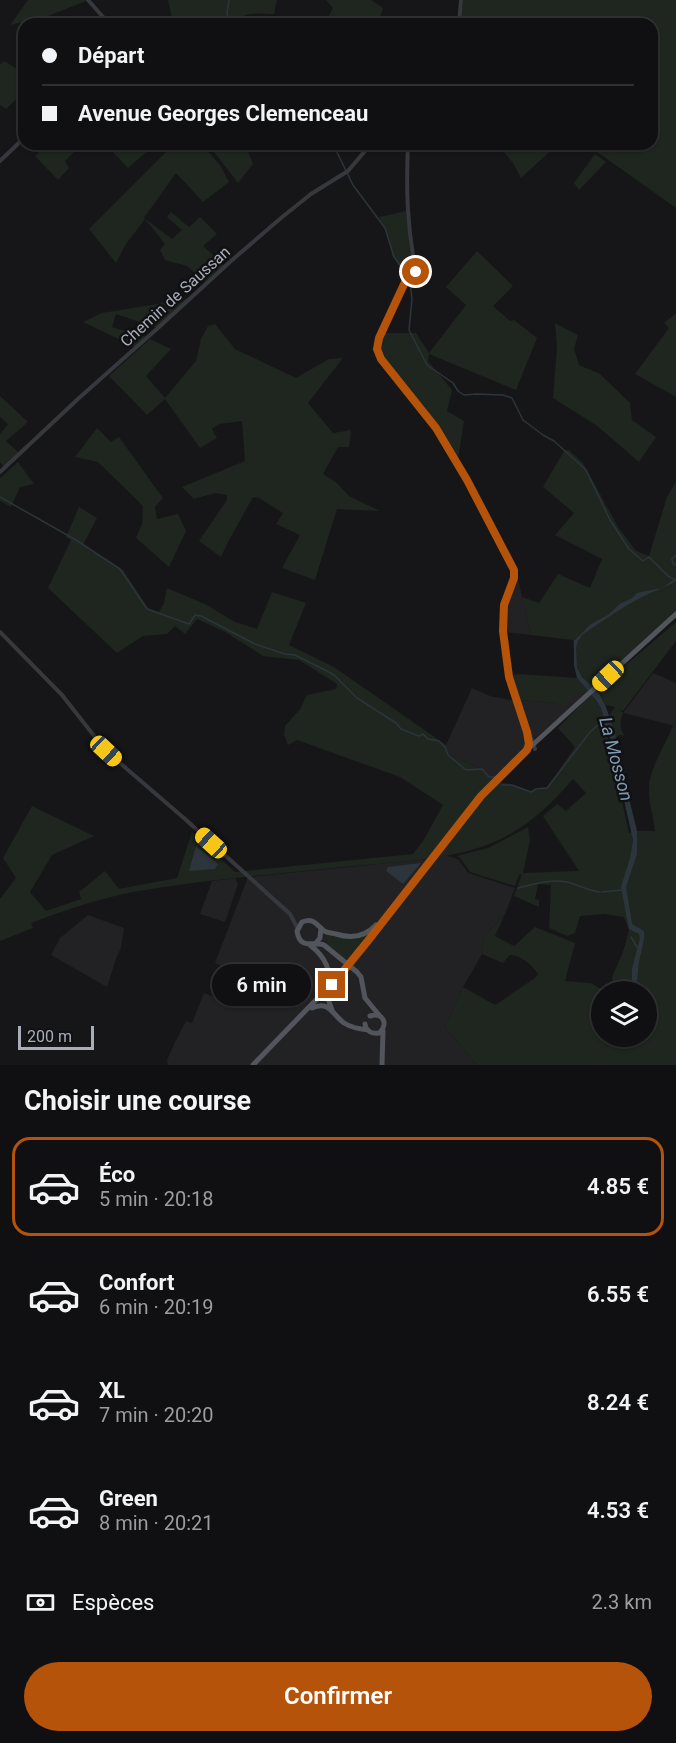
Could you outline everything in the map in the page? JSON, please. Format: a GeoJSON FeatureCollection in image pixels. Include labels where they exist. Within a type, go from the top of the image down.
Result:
{"type":"FeatureCollection","features":[{"type":"Feature","properties":{"kind":"main road"},"geometry":{"type":"LineString","coordinates":[[531,747],[676,614]]}},
{"type":"Feature","properties":{"kind":"main road"},"geometry":{"type":"LineString","coordinates":[[335,1014],[328,1002],[329,992],[359,952],[481,796],[566,716]]}},
{"type":"Feature","properties":{"kind":"main road"},"geometry":{"type":"LineString","coordinates":[[321,931],[350,937],[362,936],[374,928],[415,880]]}},
{"type":"Feature","properties":{"kind":"main road"},"geometry":{"type":"LineString","coordinates":[[329,948],[321,944],[306,944],[299,939],[298,929],[302,922],[318,923],[322,938],[329,948],[359,973],[365,998],[383,1020],[382,1065]]}},
{"type":"Feature","properties":{"kind":"main road"},"geometry":{"type":"LineString","coordinates":[[312,944],[318,941],[321,931]]}},
{"type":"Feature","properties":{"kind":"main road"},"geometry":{"type":"LineString","coordinates":[[299,1019],[325,989],[329,977],[329,969],[312,944]]}},
{"type":"Feature","properties":{"kind":"main road"},"geometry":{"type":"LineString","coordinates":[[253,1065],[332,985],[359,952]]}},
{"type":"Feature","properties":{"kind":"main road"},"geometry":{"type":"LineString","coordinates":[[299,1019],[310,1009],[319,1005],[326,1006],[344,1023],[355,1028],[367,1027],[381,1035],[384,1040]]}},
{"type":"Feature","properties":{"kind":"main road"},"geometry":{"type":"LineString","coordinates":[[367,1027],[373,1012],[372,1006]]}},
{"type":"Feature","properties":{"kind":"main road"},"geometry":{"type":"LineString","coordinates":[[370,1016],[379,1015]]}},
{"type":"Feature","properties":{"kind":"main road"},"geometry":{"type":"LineString","coordinates":[[376,1033],[383,1028]]}},
{"type":"Feature","properties":{"kind":"street"},"geometry":{"type":"LineString","coordinates":[[88,0],[105,18]]}},
{"type":"Feature","properties":{"kind":"street"},"geometry":{"type":"LineString","coordinates":[[460,18],[461,0]]}},
{"type":"Feature","properties":{"kind":"street"},"geometry":{"type":"LineString","coordinates":[[0,161],[18,144]]}},
{"type":"Feature","properties":{"kind":"street","name":"Chemin de Saussan"},"geometry":{"type":"LineString","coordinates":[[0,472],[280,218],[311,194],[346,172],[366,150]]}},
{"type":"Feature","properties":{"kind":"street"},"geometry":{"type":"LineString","coordinates":[[408,150],[407,207],[410,243],[416,272],[409,279],[379,338],[377,349],[381,359],[436,428],[467,480],[514,570],[514,578],[504,605],[503,631],[509,677],[531,747]]}},
{"type":"Feature","properties":{"kind":"street"},"geometry":{"type":"LineString","coordinates":[[0,632],[62,695],[106,751],[290,914],[306,921]]}},
{"type":"Feature","properties":{"kind":"street"},"geometry":{"type":"LineString","coordinates":[[527,732],[534,740],[544,735]]}},
{"type":"Feature","properties":{"kind":"street"},"geometry":{"type":"LineString","coordinates":[[290,914],[298,929]]}},
{"type":"Feature","properties":{"kind":"shaded area"},"geometry":{"type":"Polygon","coordinates":[[[28,0],[86,1],[48,16],[18,18],[18,23],[10,25],[28,0]]]}},
{"type":"Feature","properties":{"kind":"shaded area"},"geometry":{"type":"Polygon","coordinates":[[[168,0],[277,0],[274,14],[257,13],[240,18],[172,18],[168,0]]]}},
{"type":"Feature","properties":{"kind":"shaded area"},"geometry":{"type":"Polygon","coordinates":[[[326,0],[371,0],[383,8],[380,18],[328,18],[333,8],[326,0]]]}},
{"type":"Feature","properties":{"kind":"shaded area"},"geometry":{"type":"Polygon","coordinates":[[[463,0],[676,0],[676,208],[594,150],[658,150],[658,18],[462,18],[463,0]]]}},
{"type":"Feature","properties":{"kind":"shaded area"},"geometry":{"type":"Polygon","coordinates":[[[4,61],[18,69],[18,98],[6,109],[0,105],[0,65],[4,61]]]}},
{"type":"Feature","properties":{"kind":"shaded area"},"geometry":{"type":"Polygon","coordinates":[[[42,150],[76,150],[65,161],[69,168],[58,180],[35,156],[42,150]]]}},
{"type":"Feature","properties":{"kind":"shaded area"},"geometry":{"type":"Polygon","coordinates":[[[111,150],[149,150],[128,168],[111,150]]]}},
{"type":"Feature","properties":{"kind":"shaded area"},"geometry":{"type":"Polygon","coordinates":[[[168,150],[206,150],[220,165],[229,182],[203,202],[176,173],[144,218],[172,239],[182,230],[167,217],[171,212],[189,227],[200,217],[217,234],[203,246],[224,265],[205,282],[187,266],[165,260],[160,250],[165,244],[145,219],[126,244],[116,263],[89,229],[168,150]]]}},
{"type":"Feature","properties":{"kind":"shaded area"},"geometry":{"type":"Polygon","coordinates":[[[213,150],[247,150],[253,164],[238,183],[213,150]]]}},
{"type":"Feature","properties":{"kind":"shaded area"},"geometry":{"type":"Polygon","coordinates":[[[506,150],[551,150],[521,178],[504,152],[506,150]]]}},
{"type":"Feature","properties":{"kind":"shaded area"},"geometry":{"type":"Polygon","coordinates":[[[595,154],[606,162],[579,190],[574,183],[595,154]]]}},
{"type":"Feature","properties":{"kind":"shaded area"},"geometry":{"type":"Polygon","coordinates":[[[406,211],[414,272],[411,277],[407,278],[393,257],[379,217],[406,211]]]}},
{"type":"Feature","properties":{"kind":"shaded area"},"geometry":{"type":"Polygon","coordinates":[[[477,251],[513,286],[493,306],[510,321],[514,320],[537,338],[516,390],[429,354],[428,361],[452,390],[447,411],[464,421],[458,460],[440,428],[379,353],[378,347],[382,333],[416,333],[429,353],[466,305],[446,287],[477,251]]]}},
{"type":"Feature","properties":{"kind":"shaded area"},"geometry":{"type":"Polygon","coordinates":[[[188,299],[157,328],[116,314],[112,327],[147,337],[135,347],[83,322],[102,313],[188,299]]]}},
{"type":"Feature","properties":{"kind":"shaded area"},"geometry":{"type":"Polygon","coordinates":[[[676,313],[676,397],[635,374],[669,328],[664,323],[676,313]]]}},
{"type":"Feature","properties":{"kind":"shaded area"},"geometry":{"type":"Polygon","coordinates":[[[555,323],[578,335],[574,349],[579,365],[600,374],[630,403],[632,420],[656,437],[639,462],[596,425],[553,398],[557,347],[555,323]]]}},
{"type":"Feature","properties":{"kind":"shaded area"},"geometry":{"type":"Polygon","coordinates":[[[215,324],[235,349],[296,378],[329,359],[343,358],[308,403],[333,433],[351,430],[349,447],[338,447],[323,474],[336,482],[349,496],[380,511],[337,509],[315,580],[282,568],[300,535],[276,524],[283,513],[259,498],[253,497],[221,557],[199,541],[227,500],[227,495],[215,493],[194,499],[182,487],[245,461],[242,421],[219,424],[212,429],[217,438],[200,448],[165,399],[147,415],[109,376],[150,339],[171,349],[146,376],[165,398],[196,361],[201,339],[208,326],[215,324]]]}},
{"type":"Feature","properties":{"kind":"shaded area"},"geometry":{"type":"Polygon","coordinates":[[[0,396],[28,422],[6,441],[19,453],[4,467],[0,462],[0,434],[8,424],[0,417],[0,396]]]}},
{"type":"Feature","properties":{"kind":"shaded area"},"geometry":{"type":"Polygon","coordinates":[[[97,428],[111,442],[119,437],[163,498],[155,507],[157,519],[178,514],[186,531],[169,567],[136,538],[142,524],[143,506],[98,462],[75,457],[97,428]]]}},
{"type":"Feature","properties":{"kind":"shaded area"},"geometry":{"type":"Polygon","coordinates":[[[569,450],[583,463],[618,527],[636,551],[649,556],[667,497],[676,481],[676,614],[591,687],[582,677],[577,666],[573,640],[531,635],[522,597],[539,603],[558,574],[590,588],[602,559],[555,535],[574,513],[543,487],[564,451],[569,450]]]}},
{"type":"Feature","properties":{"kind":"shaded area"},"geometry":{"type":"Polygon","coordinates":[[[18,462],[34,484],[20,487],[11,507],[0,501],[0,478],[18,462]]]}},
{"type":"Feature","properties":{"kind":"shaded area"},"geometry":{"type":"Polygon","coordinates":[[[79,507],[97,518],[83,545],[123,570],[148,608],[159,612],[164,603],[167,588],[205,604],[235,622],[257,629],[272,592],[306,603],[289,645],[334,667],[446,745],[446,753],[481,769],[490,778],[494,777],[502,783],[529,791],[547,788],[575,747],[558,728],[591,694],[601,708],[605,722],[615,707],[605,705],[598,689],[676,622],[676,641],[623,711],[619,709],[623,713],[621,725],[625,736],[620,735],[615,738],[612,727],[607,734],[629,833],[655,831],[649,799],[650,781],[673,725],[676,726],[676,1065],[477,1065],[445,1027],[463,987],[495,1005],[538,974],[518,957],[510,955],[503,963],[482,954],[484,937],[505,914],[495,936],[514,946],[535,927],[575,943],[565,981],[591,983],[591,1047],[657,1047],[657,981],[612,981],[629,930],[624,917],[604,914],[580,916],[575,933],[567,936],[549,928],[551,885],[538,884],[535,899],[539,900],[539,907],[514,896],[522,874],[519,875],[515,886],[470,872],[457,856],[488,848],[528,827],[530,840],[523,873],[579,871],[543,816],[557,804],[566,811],[586,793],[573,779],[526,824],[492,843],[475,849],[419,860],[219,880],[130,893],[87,904],[31,923],[33,928],[0,941],[0,899],[16,878],[3,858],[32,806],[94,836],[52,855],[30,892],[46,911],[81,899],[79,892],[105,871],[119,889],[177,878],[192,832],[235,872],[413,854],[443,805],[400,777],[297,740],[288,745],[284,735],[285,726],[300,709],[307,695],[336,689],[337,684],[299,660],[263,656],[227,633],[197,619],[185,634],[175,626],[167,634],[143,636],[117,653],[48,588],[71,540],[66,537],[79,507]]]}},
{"type":"Feature","properties":{"kind":"shaded area"},"geometry":{"type":"Polygon","coordinates":[[[517,574],[531,635],[504,632],[505,606],[517,574]]]}},
{"type":"Feature","properties":{"kind":"shaded area"},"geometry":{"type":"Polygon","coordinates":[[[653,673],[676,683],[676,726],[623,713],[653,673]]]}},
{"type":"Feature","properties":{"kind":"shaded area"},"geometry":{"type":"Polygon","coordinates":[[[518,674],[577,678],[589,692],[585,696],[581,692],[561,707],[557,703],[518,700],[511,676],[518,674]]]}},
{"type":"Feature","properties":{"kind":"shaded area"},"geometry":{"type":"Polygon","coordinates":[[[472,688],[490,696],[515,701],[527,736],[525,751],[490,778],[481,769],[446,753],[446,745],[472,688]]]}},
{"type":"Feature","properties":{"kind":"shaded area"},"geometry":{"type":"Polygon","coordinates":[[[582,691],[585,696],[532,741],[518,700],[558,703],[582,691]]]}},
{"type":"Feature","properties":{"kind":"shaded area"},"geometry":{"type":"Polygon","coordinates":[[[443,855],[459,860],[468,873],[515,888],[505,914],[484,937],[482,954],[463,987],[445,1027],[477,1065],[168,1065],[167,1060],[174,1044],[186,1021],[192,1023],[204,993],[232,1005],[252,972],[215,963],[248,877],[428,859],[443,855]]]}},
{"type":"Feature","properties":{"kind":"shaded area"},"geometry":{"type":"Polygon","coordinates":[[[235,878],[238,884],[225,922],[200,914],[212,881],[235,878]]]}},
{"type":"Feature","properties":{"kind":"shaded area"},"geometry":{"type":"Polygon","coordinates":[[[88,915],[124,928],[121,948],[107,987],[51,955],[60,938],[88,915]]]}},
{"type":"Feature","properties":{"kind":"shaded area"},"geometry":{"type":"Polygon","coordinates":[[[372,931],[350,962],[330,946],[324,933],[350,939],[372,931]]]}},
{"type":"Feature","properties":{"kind":"water","name":"La Mosson"},"geometry":{"type":"Polygon","coordinates":[[[676,578],[676,581],[668,586],[634,601],[582,635],[576,648],[577,667],[582,677],[599,693],[615,734],[637,831],[637,854],[626,887],[632,924],[644,931],[644,935],[637,981],[632,981],[632,969],[640,938],[639,934],[629,929],[621,887],[633,840],[601,708],[577,678],[574,665],[574,641],[591,624],[608,615],[637,593],[662,588],[676,578]]]}},
{"type":"Feature","properties":{"kind":"water"},"geometry":{"type":"Polygon","coordinates":[[[196,846],[218,864],[215,869],[189,871],[196,846]]]}},
{"type":"Feature","properties":{"kind":"water"},"geometry":{"type":"Polygon","coordinates":[[[421,863],[403,884],[386,871],[388,867],[421,863]]]}},
{"type":"Feature","properties":{"kind":"waterway"},"geometry":{"type":"LineString","coordinates":[[228,18],[229,0]]}},
{"type":"Feature","properties":{"kind":"waterway"},"geometry":{"type":"LineString","coordinates":[[336,150],[353,185],[385,228],[394,257],[409,277]]}},
{"type":"Feature","properties":{"kind":"waterway"},"geometry":{"type":"LineString","coordinates":[[410,282],[412,299],[409,330],[427,365],[453,383],[464,395],[503,395],[512,398],[523,420],[554,441],[586,470],[610,520],[629,549],[643,561],[649,557],[668,576],[676,580]]}},
{"type":"Feature","properties":{"kind":"waterway"},"geometry":{"type":"LineString","coordinates":[[0,497],[76,540],[120,569],[147,609],[189,624],[195,615],[201,616],[255,644],[295,655],[334,675],[357,698],[396,723],[401,729],[419,736],[423,734],[428,739],[439,741],[445,747],[448,755],[466,770],[482,769],[489,777],[495,777]]}},
{"type":"Feature","properties":{"kind":"waterway"},"geometry":{"type":"LineString","coordinates":[[676,555],[672,559],[673,564],[676,565]]}},
{"type":"Feature","properties":{"kind":"waterway","name":"La Mosson"},"geometry":{"type":"LineString","coordinates":[[502,785],[512,785],[531,792],[547,788],[590,732],[605,719]]}},
{"type":"Feature","properties":{"kind":"waterway"},"geometry":{"type":"LineString","coordinates":[[518,888],[542,882],[561,881],[600,892]]}},
{"type":"Feature","properties":{"kind":"waterway"},"geometry":{"type":"LineString","coordinates":[[602,892],[622,890]]}},
{"type":"Feature","properties":{"kind":"waterway"},"geometry":{"type":"LineString","coordinates":[[631,937],[637,947]]}},
{"type":"Feature","properties":{"kind":"route"},"geometry":{"type":"LineString","coordinates":[[332,985],[481,796],[527,750],[529,744],[509,677],[503,631],[504,605],[514,578],[514,570],[467,480],[436,428],[378,354],[379,338],[406,280],[412,278],[416,272]]}}]}
